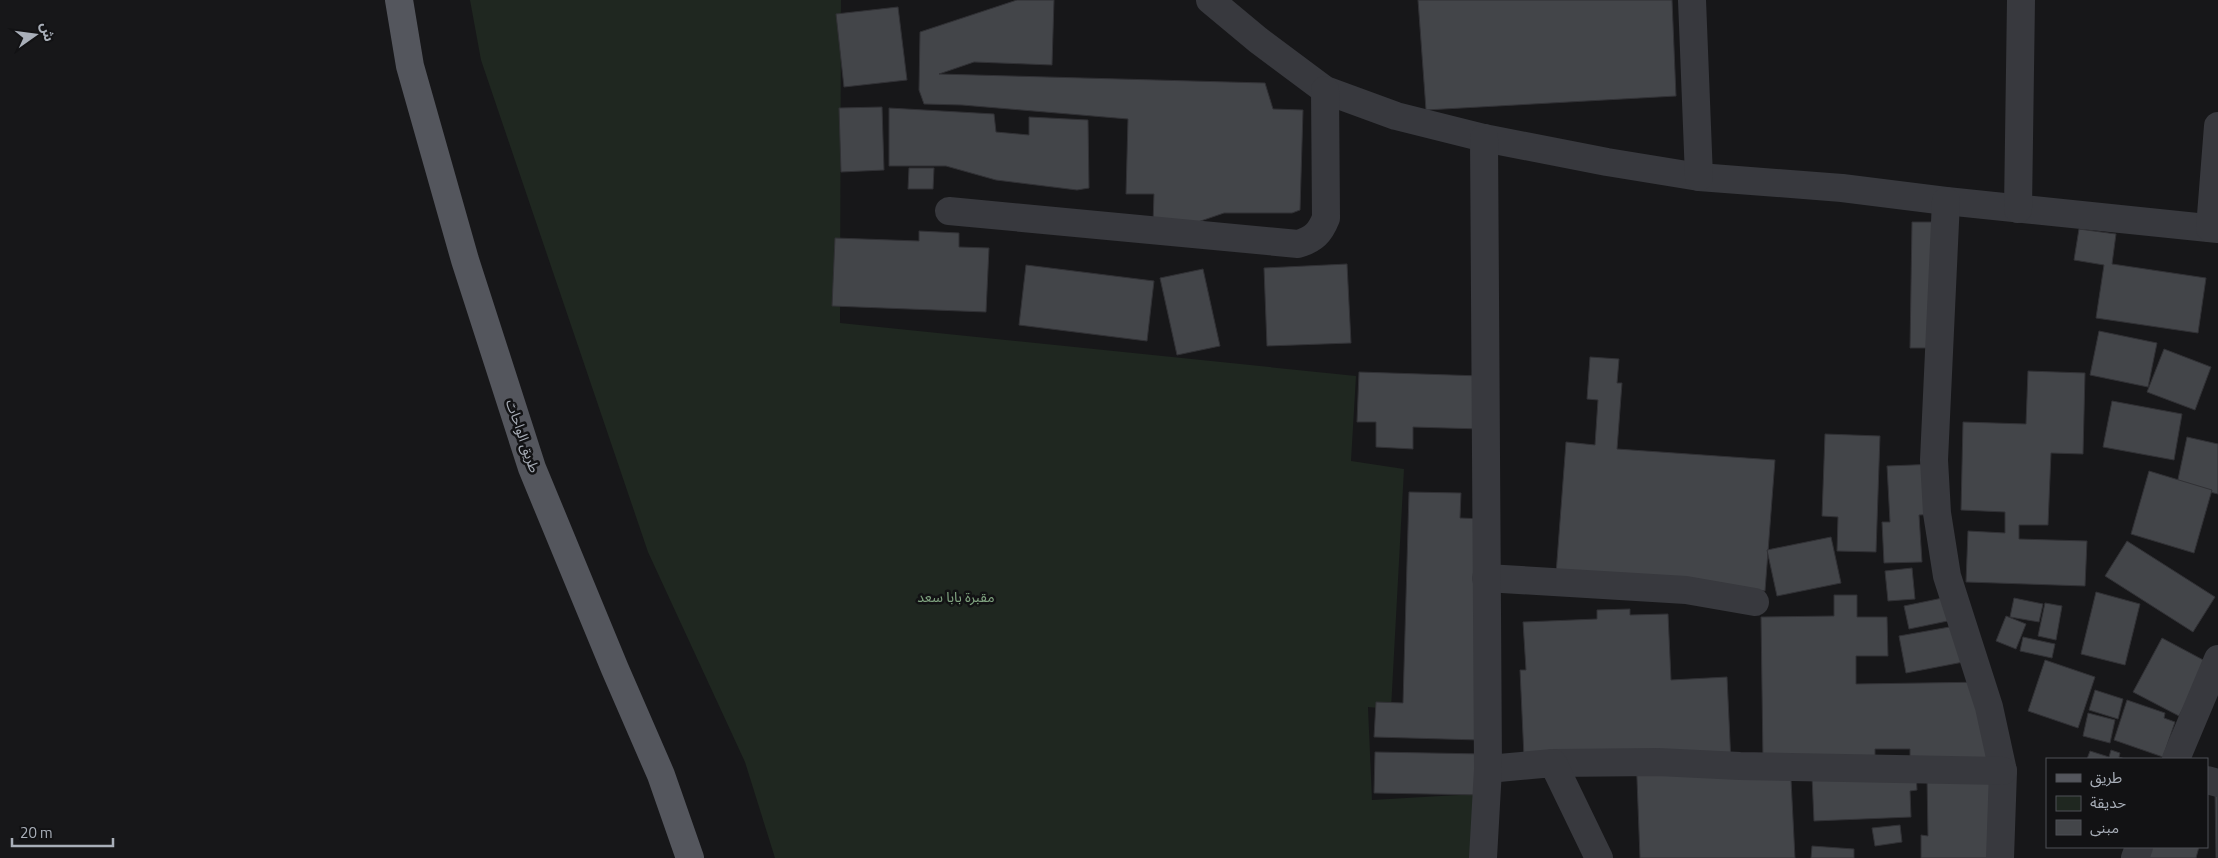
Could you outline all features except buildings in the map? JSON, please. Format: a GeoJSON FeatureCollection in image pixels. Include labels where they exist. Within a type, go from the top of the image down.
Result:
{"type":"FeatureCollection","features":[{"type":"Feature","properties":{"kind":"main road","name":"طريق الواحات"},"geometry":{"type":"LineString","coordinates":[[399,0],[410,66],[465,260],[532,468],[614,669],[661,775],[690,858]]}},
{"type":"Feature","properties":{"kind":"street"},"geometry":{"type":"LineString","coordinates":[[1210,0],[1258,40],[1325,90],[1396,116],[1484,138],[1607,162],[1699,177],[1842,188],[2018,209],[2214,228],[2218,126]]}},
{"type":"Feature","properties":{"kind":"street"},"geometry":{"type":"LineString","coordinates":[[1692,0],[1699,177]]}},
{"type":"Feature","properties":{"kind":"street"},"geometry":{"type":"LineString","coordinates":[[2018,209],[2021,0]]}},
{"type":"Feature","properties":{"kind":"street"},"geometry":{"type":"LineString","coordinates":[[949,211],[1298,244],[1312,239],[1321,231],[1326,218],[1325,90]]}},
{"type":"Feature","properties":{"kind":"street"},"geometry":{"type":"LineString","coordinates":[[1483,858],[1488,769],[1484,138]]}},
{"type":"Feature","properties":{"kind":"street"},"geometry":{"type":"LineString","coordinates":[[1946,201],[1934,460],[1937,513],[1946,576],[1989,707],[2003,771],[2000,858]]}},
{"type":"Feature","properties":{"kind":"street"},"geometry":{"type":"LineString","coordinates":[[1486,578],[1686,590],[1755,602]]}},
{"type":"Feature","properties":{"kind":"street"},"geometry":{"type":"LineString","coordinates":[[2176,758],[2218,659]]}},
{"type":"Feature","properties":{"kind":"street"},"geometry":{"type":"LineString","coordinates":[[1488,769],[1553,763],[1658,762],[1740,766],[2003,771]]}},
{"type":"Feature","properties":{"kind":"street"},"geometry":{"type":"LineString","coordinates":[[1553,763],[1599,858]]}},
{"type":"Feature","properties":{"kind":"green space","name":"مقبرة بابا سعد"},"geometry":{"type":"Polygon","coordinates":[[[470,0],[841,0],[840,323],[1356,376],[1351,461],[1404,469],[1391,709],[1368,707],[1372,800],[1475,794],[1475,858],[775,858],[745,762],[648,552],[481,60],[470,0]]]}}]}
